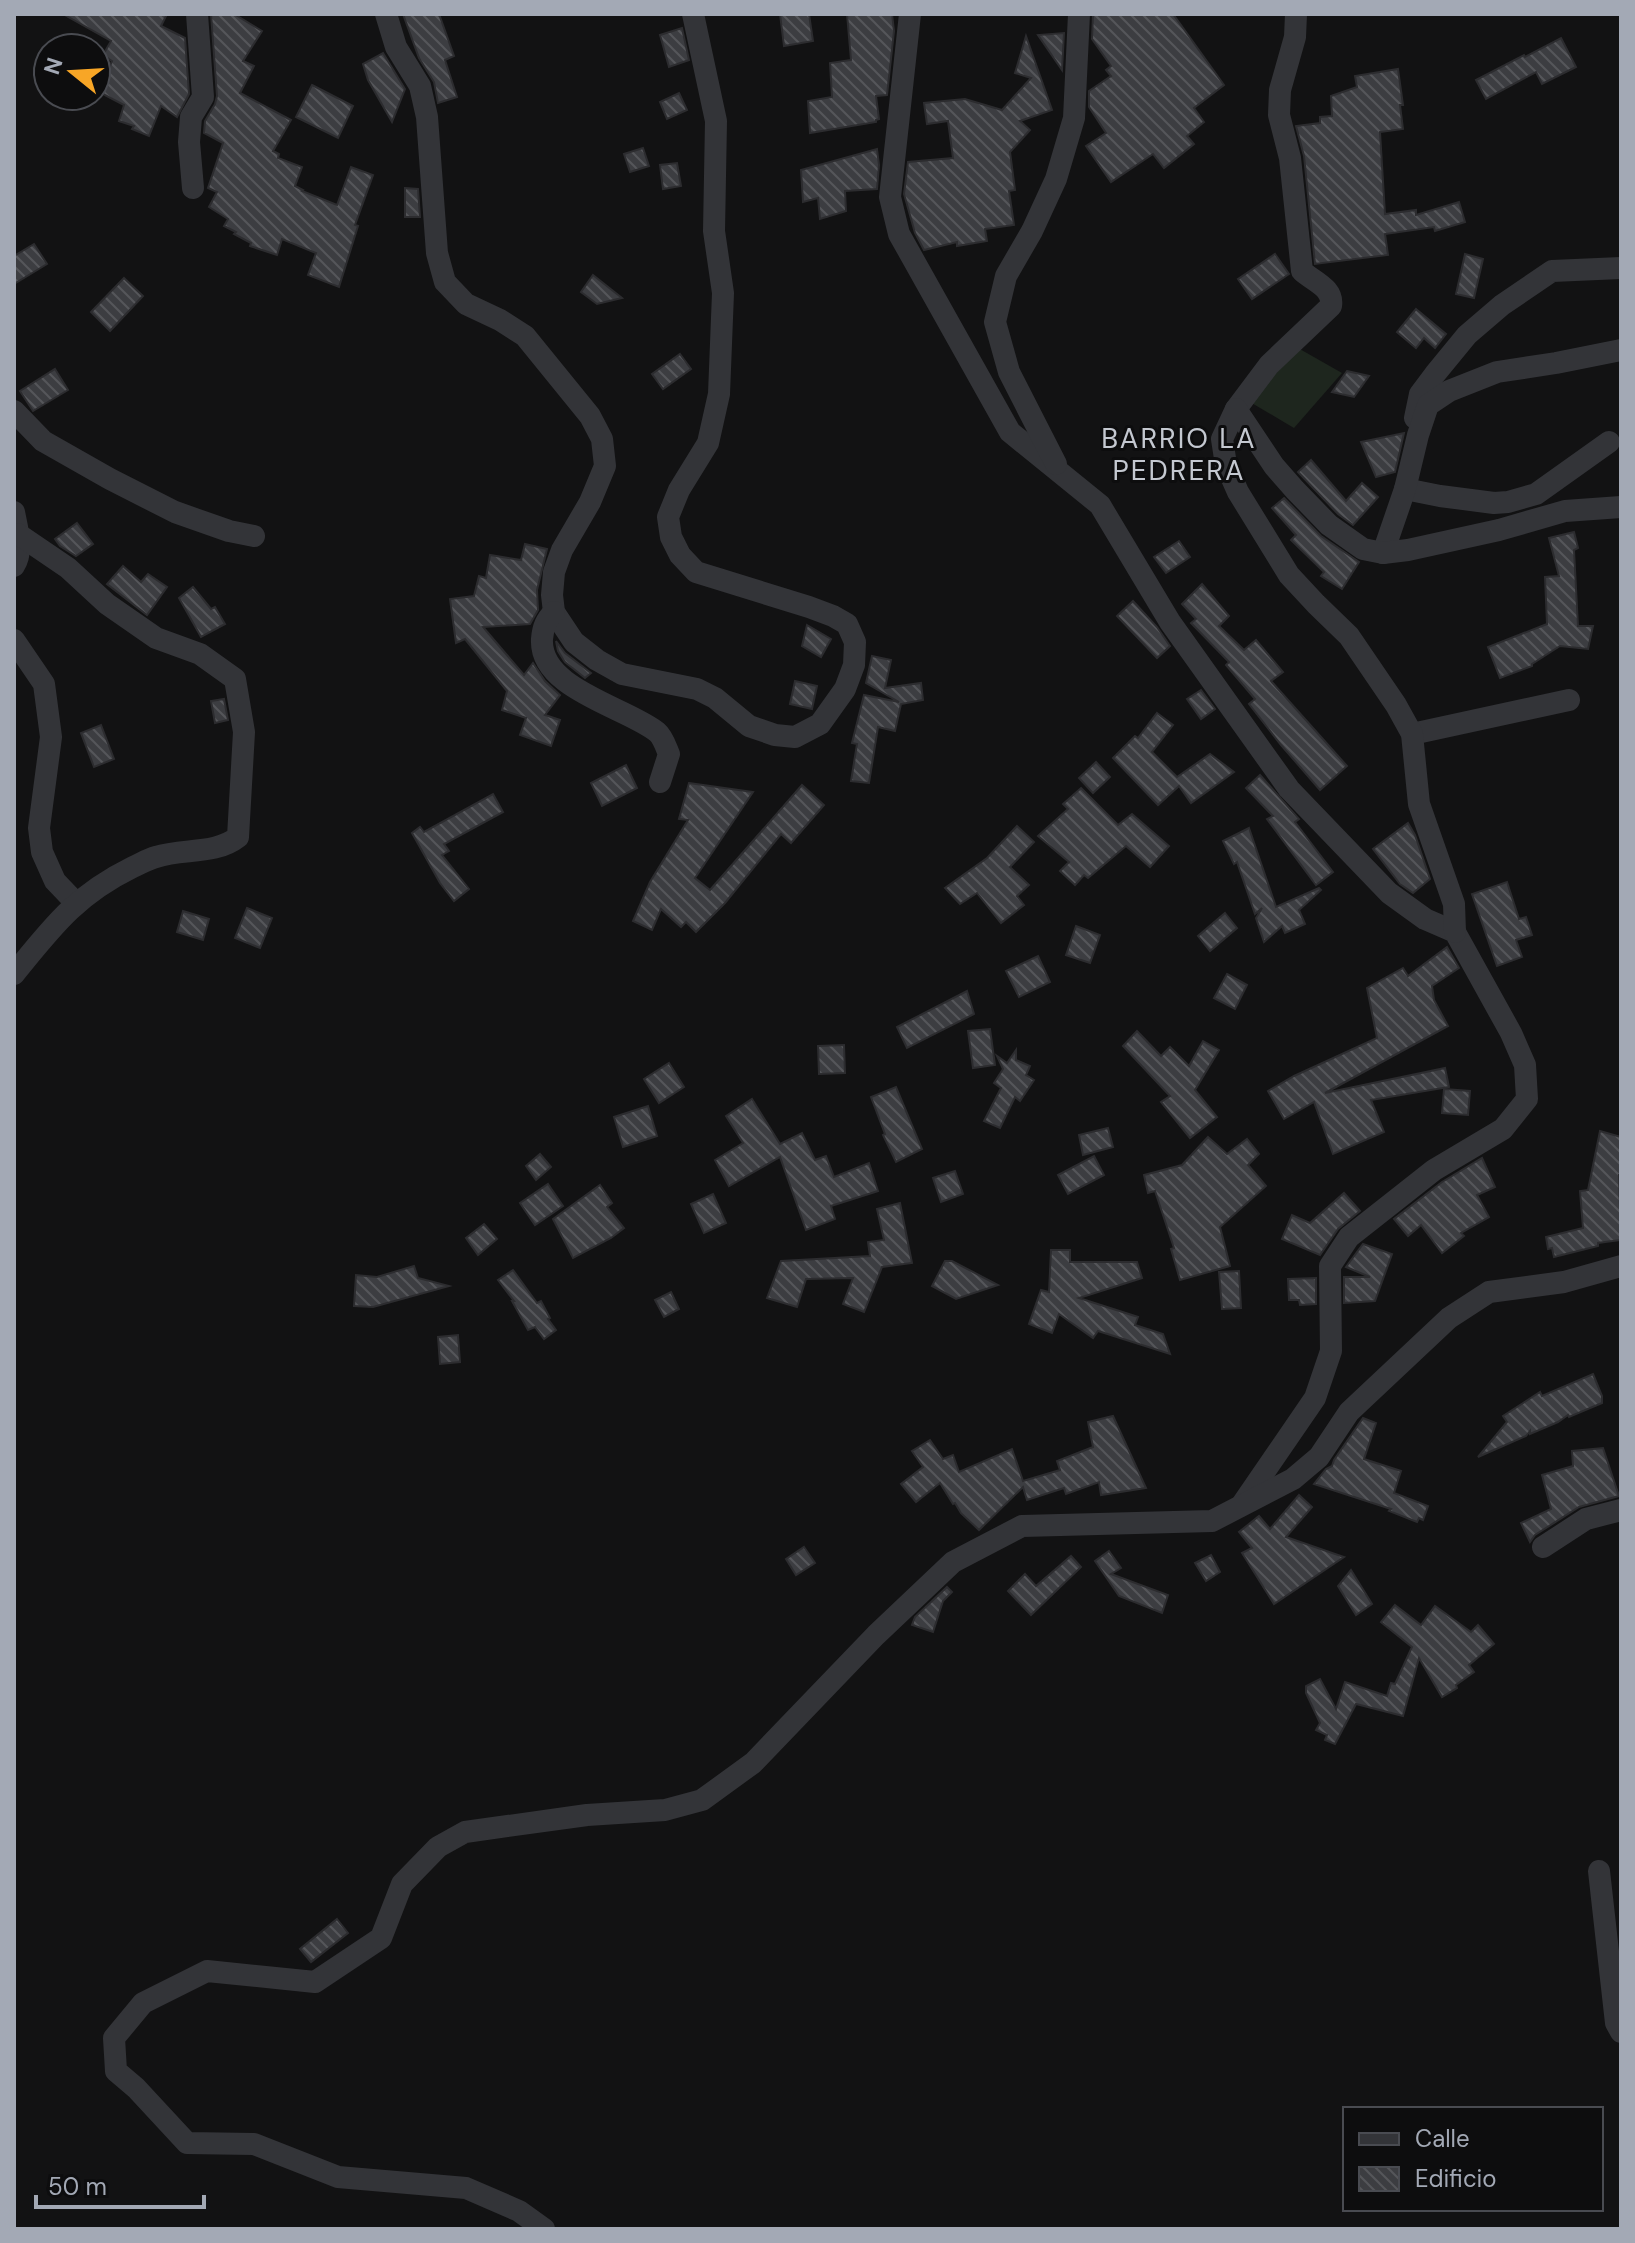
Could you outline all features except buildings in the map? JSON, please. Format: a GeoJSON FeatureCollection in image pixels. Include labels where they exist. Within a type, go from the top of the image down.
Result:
{"type":"FeatureCollection","features":[{"type":"Feature","properties":{"kind":"street"},"geometry":{"type":"LineString","coordinates":[[193,188],[189,142],[191,117],[203,97],[197,14]]}},
{"type":"Feature","properties":{"kind":"street"},"geometry":{"type":"LineString","coordinates":[[386,14],[396,47],[420,86],[424,102],[437,253],[445,282],[466,304],[525,336],[590,416],[602,439],[605,466],[554,572],[554,612],[574,642],[622,674],[697,689],[715,698],[749,726],[775,735],[795,737],[820,724],[845,689],[854,665],[855,642],[847,624],[809,607],[696,572],[680,555],[671,537],[668,517],[679,490],[708,443],[720,380],[723,293],[714,231],[716,121],[693,14]]}},
{"type":"Feature","properties":{"kind":"street"},"geometry":{"type":"LineString","coordinates":[[910,14],[890,197],[899,234],[1010,432],[1100,505],[1170,622],[1289,789],[1404,906],[1455,932]]}},
{"type":"Feature","properties":{"kind":"street"},"geometry":{"type":"LineString","coordinates":[[1060,472],[1009,372],[995,322],[1006,276],[1032,231],[1056,179],[1074,118],[1079,14]]}},
{"type":"Feature","properties":{"kind":"street"},"geometry":{"type":"LineString","coordinates":[[1240,1507],[1315,1398],[1331,1351],[1330,1266],[1349,1237],[1434,1170],[1503,1129],[1527,1099],[1525,1065],[1511,1033],[1455,932],[1454,904],[1419,804],[1412,734],[1349,636],[1289,575],[1238,492],[1226,465],[1222,439],[1236,409],[1269,365],[1331,306],[1332,300],[1329,292],[1302,271],[1290,158],[1279,115],[1280,90],[1295,37],[1296,14]]}},
{"type":"Feature","properties":{"kind":"street"},"geometry":{"type":"LineString","coordinates":[[1418,435],[1415,421],[1420,394],[1467,335],[1502,305],[1552,271],[1621,268]]}},
{"type":"Feature","properties":{"kind":"street"},"geometry":{"type":"LineString","coordinates":[[1383,553],[1405,489],[1428,405],[1459,387],[1497,372],[1621,350]]}},
{"type":"Feature","properties":{"kind":"street"},"geometry":{"type":"LineString","coordinates":[[1236,409],[1274,466],[1329,525],[1363,549],[1383,553],[1441,544],[1565,511],[1621,507]]}},
{"type":"Feature","properties":{"kind":"street"},"geometry":{"type":"LineString","coordinates":[[14,411],[43,441],[110,479],[175,512],[229,531],[254,536]]}},
{"type":"Feature","properties":{"kind":"street"},"geometry":{"type":"LineString","coordinates":[[1405,489],[1494,503],[1508,502],[1536,494],[1609,442]]}},
{"type":"Feature","properties":{"kind":"street"},"geometry":{"type":"LineString","coordinates":[[14,566],[18,560],[16,523]]}},
{"type":"Feature","properties":{"kind":"street"},"geometry":{"type":"LineString","coordinates":[[14,974],[56,922],[107,880],[156,856],[227,846],[238,837],[244,732],[235,679],[200,654],[156,638],[107,604],[16,523]]}},
{"type":"Feature","properties":{"kind":"street"},"geometry":{"type":"LineString","coordinates":[[554,612],[546,620],[542,633],[542,650],[546,660],[567,682],[589,697],[660,734],[669,754],[660,782]]}},
{"type":"Feature","properties":{"kind":"street"},"geometry":{"type":"LineString","coordinates":[[14,640],[44,684],[51,737],[39,828],[42,852],[55,881],[76,903]]}},
{"type":"Feature","properties":{"kind":"street"},"geometry":{"type":"LineString","coordinates":[[1412,734],[1569,700]]}},
{"type":"Feature","properties":{"kind":"street"},"geometry":{"type":"LineString","coordinates":[[544,2229],[519,2211],[466,2188],[338,2177],[254,2144],[187,2143],[116,2071],[114,2038],[143,2003],[207,1971],[315,1982],[381,1938],[402,1884],[438,1847],[465,1832],[587,1815],[665,1810],[702,1800],[753,1763],[876,1635],[953,1562],[1022,1526],[1212,1521],[1293,1479],[1319,1457],[1349,1412],[1449,1318],[1476,1300],[1489,1292],[1564,1282],[1621,1266]]}},
{"type":"Feature","properties":{"kind":"street"},"geometry":{"type":"LineString","coordinates":[[1543,1547],[1586,1519],[1621,1510]]}},
{"type":"Feature","properties":{"kind":"street"},"geometry":{"type":"LineString","coordinates":[[1599,1871],[1616,2023],[1621,2032]]}},
{"type":"Feature","properties":{"kind":"shaded area"},"geometry":{"type":"Polygon","coordinates":[[[1298,348],[1342,373],[1294,428],[1250,402],[1298,348]]]}},
{"type":"Feature","properties":{"kind":"district","name":"BARRIO LA PEDRERA"},"geometry":{"type":"Point","coordinates":[1179,454]}}]}
